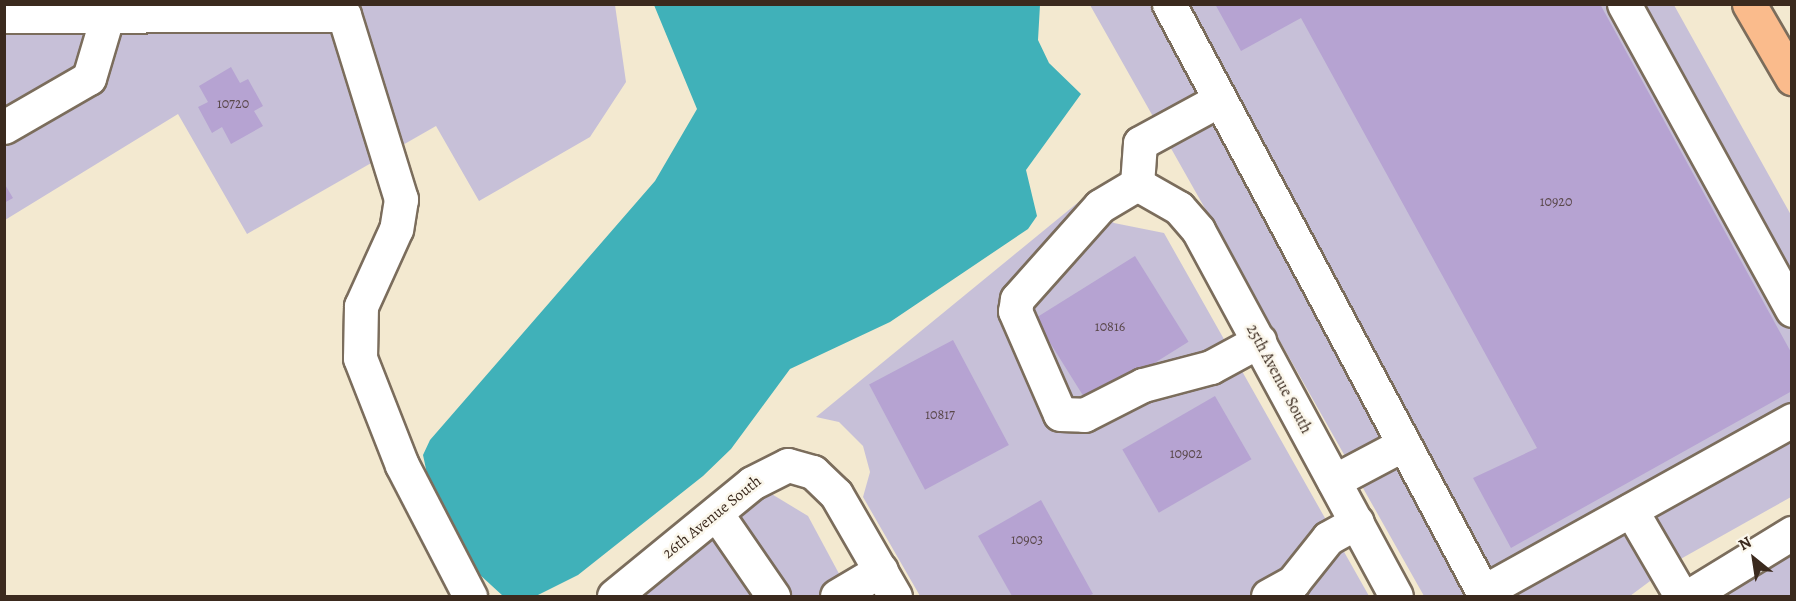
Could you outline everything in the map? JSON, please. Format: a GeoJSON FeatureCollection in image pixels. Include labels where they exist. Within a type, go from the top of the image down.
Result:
{"type":"FeatureCollection","features":[{"type":"Feature","properties":{"kind":"main road"},"geometry":{"type":"LineString","coordinates":[[1749,4],[1791,78]]}},
{"type":"Feature","properties":{"kind":"street"},"geometry":{"type":"LineString","coordinates":[[1169,4],[1484,592],[1791,420]]}},
{"type":"Feature","properties":{"kind":"street"},"geometry":{"type":"LineString","coordinates":[[1624,4],[1791,310]]}},
{"type":"Feature","properties":{"kind":"street"},"geometry":{"type":"LineString","coordinates":[[4,127],[89,78],[108,14]]}},
{"type":"Feature","properties":{"kind":"street"},"geometry":{"type":"LineString","coordinates":[[4,16],[344,15],[400,187],[391,242],[361,306],[360,358],[402,465],[470,597]]}},
{"type":"Feature","properties":{"kind":"street"},"geometry":{"type":"LineString","coordinates":[[1219,100],[1140,143],[1137,184],[1100,206],[1017,299],[1015,311],[1060,414],[1084,415],[1143,385],[1211,367],[1259,341]]}},
{"type":"Feature","properties":{"kind":"street","name":"25th Avenue South"},"geometry":{"type":"LineString","coordinates":[[1137,184],[1189,218],[1259,341],[1396,597]]}},
{"type":"Feature","properties":{"kind":"street"},"geometry":{"type":"LineString","coordinates":[[1334,481],[1404,444]]}},
{"type":"Feature","properties":{"kind":"street","name":"26th Avenue South"},"geometry":{"type":"LineString","coordinates":[[614,597],[764,475],[799,466],[836,494],[888,583]]}},
{"type":"Feature","properties":{"kind":"street"},"geometry":{"type":"LineString","coordinates":[[1631,510],[1694,594],[1791,533]]}},
{"type":"Feature","properties":{"kind":"street"},"geometry":{"type":"LineString","coordinates":[[716,513],[773,597]]}},
{"type":"Feature","properties":{"kind":"street"},"geometry":{"type":"LineString","coordinates":[[1290,592],[1328,538],[1357,522]]}},
{"type":"Feature","properties":{"kind":"street"},"geometry":{"type":"LineString","coordinates":[[837,597],[888,583]]}},
{"type":"Feature","properties":{"kind":"shaded area"},"geometry":{"type":"Polygon","coordinates":[[[5,5],[615,5],[626,82],[590,137],[479,201],[436,126],[247,234],[178,114],[5,220],[5,5]]]}},
{"type":"Feature","properties":{"kind":"shaded area"},"geometry":{"type":"Polygon","coordinates":[[[1090,5],[1674,5],[1791,215],[1791,497],[1677,561],[1630,596],[1424,596],[1090,5]]]}},
{"type":"Feature","properties":{"kind":"shaded area"},"geometry":{"type":"Polygon","coordinates":[[[1081,200],[1114,223],[1164,233],[1369,596],[920,596],[863,497],[870,472],[863,446],[839,422],[816,417],[1081,200]]]}},
{"type":"Feature","properties":{"kind":"shaded area"},"geometry":{"type":"Polygon","coordinates":[[[770,493],[808,516],[851,596],[629,596],[770,493]]]}},
{"type":"Feature","properties":{"kind":"shaded area"},"geometry":{"type":"Polygon","coordinates":[[[1791,549],[1791,596],[1718,596],[1791,549]]]}},
{"type":"Feature","properties":{"kind":"water"},"geometry":{"type":"Polygon","coordinates":[[[654,5],[1040,5],[1038,40],[1049,63],[1081,94],[1026,170],[1037,216],[1028,229],[890,322],[790,369],[731,449],[703,476],[578,575],[536,596],[503,596],[479,574],[430,488],[423,455],[430,440],[655,181],[697,109],[654,5]]]}},
{"type":"Feature","properties":{"kind":"building"},"geometry":{"type":"Polygon","coordinates":[[[1215,4],[1600,4],[1792,354],[1792,391],[1511,548],[1473,478],[1537,448],[1301,18],[1241,51],[1215,4]]]}},
{"type":"Feature","properties":{"kind":"building"},"geometry":{"type":"Polygon","coordinates":[[[231,67],[240,83],[248,79],[263,106],[254,111],[263,126],[231,144],[222,127],[212,133],[198,107],[208,102],[199,86],[231,67]]]}},
{"type":"Feature","properties":{"kind":"building"},"geometry":{"type":"Polygon","coordinates":[[[4,183],[13,198],[4,203],[4,183]]]}},
{"type":"Feature","properties":{"kind":"building"},"geometry":{"type":"Polygon","coordinates":[[[1135,256],[1189,342],[1088,404],[1035,319],[1135,256]]]}},
{"type":"Feature","properties":{"kind":"building"},"geometry":{"type":"Polygon","coordinates":[[[953,340],[1009,445],[925,490],[869,385],[953,340]]]}},
{"type":"Feature","properties":{"kind":"building"},"geometry":{"type":"Polygon","coordinates":[[[1215,396],[1252,459],[1159,513],[1122,450],[1215,396]]]}},
{"type":"Feature","properties":{"kind":"building"},"geometry":{"type":"Polygon","coordinates":[[[1041,500],[1093,594],[1088,596],[1012,596],[978,536],[1041,500]]]}}]}
